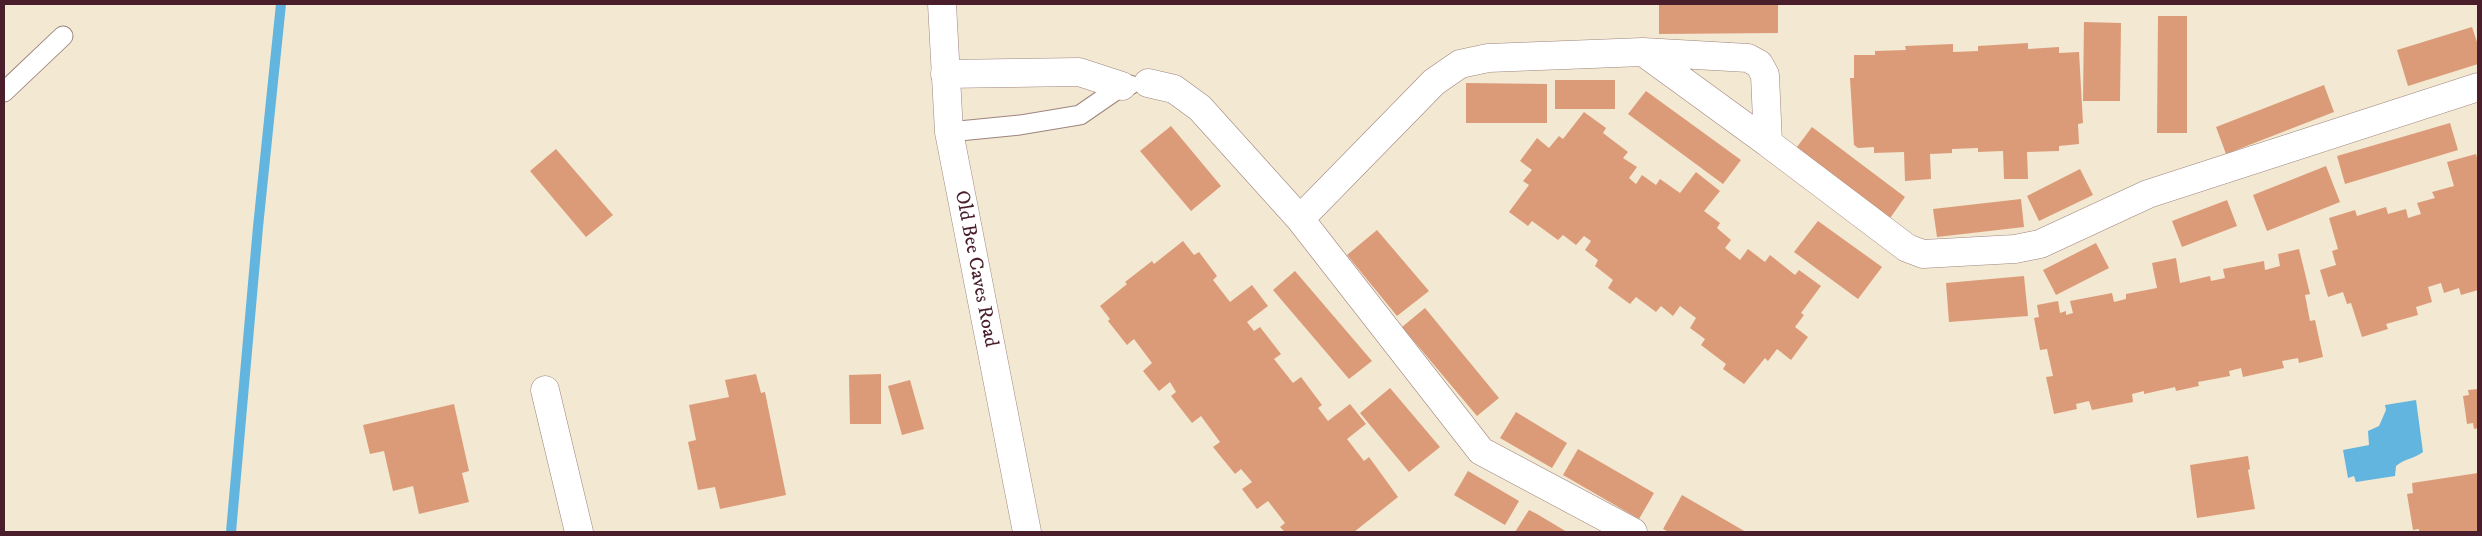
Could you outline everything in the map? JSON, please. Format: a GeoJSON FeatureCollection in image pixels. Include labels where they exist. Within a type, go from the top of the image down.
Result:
{"type":"FeatureCollection","features":[{"type":"Feature","properties":{"kind":"street","name":"Old Bee Caves Road"},"geometry":{"type":"LineString","coordinates":[[942,4],[949,132],[1027,532]]}},
{"type":"Feature","properties":{"kind":"street"},"geometry":{"type":"LineString","coordinates":[[1643,52],[1907,248],[1923,254],[2015,249],[2040,244],[2148,194],[2478,87]]}},
{"type":"Feature","properties":{"kind":"street"},"geometry":{"type":"LineString","coordinates":[[1300,219],[1434,82],[1460,64],[1488,58],[1643,52],[1748,58],[1759,64],[1765,75],[1768,143]]}},
{"type":"Feature","properties":{"kind":"street"},"geometry":{"type":"LineString","coordinates":[[945,74],[1079,72],[1122,86]]}},
{"type":"Feature","properties":{"kind":"street"},"geometry":{"type":"LineString","coordinates":[[1148,83],[1174,89],[1200,108],[1300,219],[1481,451],[1633,532]]}},
{"type":"Feature","properties":{"kind":"street"},"geometry":{"type":"LineString","coordinates":[[545,390],[579,532]]}},
{"type":"Feature","properties":{"kind":"lane"},"geometry":{"type":"LineString","coordinates":[[4,92],[63,36]]}},
{"type":"Feature","properties":{"kind":"lane"},"geometry":{"type":"LineString","coordinates":[[949,132],[1020,125],[1080,114],[1122,86],[1148,83]]}},
{"type":"Feature","properties":{"kind":"water"},"geometry":{"type":"Polygon","coordinates":[[[2416,400],[2423,452],[2396,466],[2395,476],[2356,482],[2354,476],[2348,478],[2343,450],[2369,445],[2368,431],[2379,426],[2386,410],[2385,405],[2416,400]]]}},
{"type":"Feature","properties":{"kind":"building"},"geometry":{"type":"Polygon","coordinates":[[[1778,4],[1778,33],[1659,34],[1659,5],[1778,4]]]}},
{"type":"Feature","properties":{"kind":"building"},"geometry":{"type":"Polygon","coordinates":[[[2158,16],[2187,16],[2187,133],[2157,133],[2158,16]]]}},
{"type":"Feature","properties":{"kind":"building"},"geometry":{"type":"Polygon","coordinates":[[[2084,22],[2121,23],[2120,101],[2083,101],[2084,22]]]}},
{"type":"Feature","properties":{"kind":"building"},"geometry":{"type":"Polygon","coordinates":[[[2472,27],[2478,45],[2478,64],[2408,86],[2397,50],[2472,27]]]}},
{"type":"Feature","properties":{"kind":"building"},"geometry":{"type":"Polygon","coordinates":[[[2028,43],[2028,49],[2059,47],[2059,53],[2079,52],[2083,123],[2078,124],[2079,144],[2059,146],[2059,151],[2027,152],[2028,179],[2004,179],[2003,151],[1978,152],[1978,148],[1952,149],[1952,153],[1930,154],[1931,179],[1905,181],[1904,152],[1874,153],[1874,147],[1858,148],[1854,145],[1850,78],[1854,78],[1854,55],[1875,55],[1875,51],[1906,50],[1905,46],[1953,44],[1953,52],[1978,51],[1978,46],[2028,43]]]}},
{"type":"Feature","properties":{"kind":"building"},"geometry":{"type":"Polygon","coordinates":[[[1555,80],[1615,80],[1615,109],[1555,109],[1555,80]]]}},
{"type":"Feature","properties":{"kind":"building"},"geometry":{"type":"Polygon","coordinates":[[[1466,83],[1547,84],[1547,123],[1466,123],[1466,83]]]}},
{"type":"Feature","properties":{"kind":"building"},"geometry":{"type":"Polygon","coordinates":[[[2324,85],[2334,112],[2226,154],[2216,127],[2324,85]]]}},
{"type":"Feature","properties":{"kind":"building"},"geometry":{"type":"Polygon","coordinates":[[[1646,91],[1741,160],[1723,184],[1628,114],[1646,91]]]}},
{"type":"Feature","properties":{"kind":"building"},"geometry":{"type":"Polygon","coordinates":[[[1584,112],[1606,128],[1603,133],[1628,152],[1623,158],[1637,167],[1629,178],[1636,184],[1642,175],[1656,185],[1660,179],[1680,193],[1696,172],[1720,191],[1704,211],[1720,223],[1717,228],[1731,240],[1725,248],[1740,260],[1748,249],[1765,262],[1770,255],[1795,275],[1799,270],[1821,286],[1801,313],[1804,315],[1795,327],[1808,337],[1791,360],[1777,349],[1768,361],[1765,358],[1744,384],[1723,369],[1726,364],[1701,345],[1705,339],[1690,328],[1696,318],[1680,306],[1673,316],[1661,306],[1656,312],[1636,297],[1630,304],[1608,288],[1613,280],[1595,266],[1598,260],[1585,250],[1591,241],[1584,236],[1576,245],[1563,235],[1558,240],[1532,221],[1528,226],[1509,212],[1529,185],[1523,181],[1532,170],[1520,161],[1537,138],[1549,148],[1559,136],[1563,139],[1584,112]]]}},
{"type":"Feature","properties":{"kind":"building"},"geometry":{"type":"Polygon","coordinates":[[[2450,123],[2458,150],[2345,184],[2337,156],[2450,123]]]}},
{"type":"Feature","properties":{"kind":"building"},"geometry":{"type":"Polygon","coordinates":[[[1171,126],[1221,186],[1191,211],[1140,151],[1171,126]]]}},
{"type":"Feature","properties":{"kind":"building"},"geometry":{"type":"Polygon","coordinates":[[[1812,127],[1905,197],[1888,221],[1794,151],[1812,127]]]}},
{"type":"Feature","properties":{"kind":"building"},"geometry":{"type":"Polygon","coordinates":[[[556,149],[613,215],[586,237],[530,171],[556,149]]]}},
{"type":"Feature","properties":{"kind":"building"},"geometry":{"type":"Polygon","coordinates":[[[2476,154],[2478,162],[2478,290],[2461,295],[2459,288],[2444,293],[2441,283],[2428,287],[2432,302],[2416,307],[2418,315],[2386,324],[2388,329],[2362,337],[2351,303],[2347,304],[2343,292],[2328,297],[2320,270],[2336,265],[2332,251],[2338,249],[2329,218],[2355,210],[2357,216],[2386,207],[2388,214],[2406,209],[2408,218],[2421,214],[2417,203],[2435,198],[2432,192],[2454,186],[2447,162],[2476,154]]]}},
{"type":"Feature","properties":{"kind":"building"},"geometry":{"type":"Polygon","coordinates":[[[2326,166],[2340,202],[2267,231],[2253,195],[2326,166]]]}},
{"type":"Feature","properties":{"kind":"building"},"geometry":{"type":"Polygon","coordinates":[[[2080,169],[2093,195],[2039,221],[2027,196],[2080,169]]]}},
{"type":"Feature","properties":{"kind":"building"},"geometry":{"type":"Polygon","coordinates":[[[2021,199],[2024,227],[1937,237],[1933,209],[2021,199]]]}},
{"type":"Feature","properties":{"kind":"building"},"geometry":{"type":"Polygon","coordinates":[[[2227,200],[2237,226],[2182,247],[2172,221],[2227,200]]]}},
{"type":"Feature","properties":{"kind":"building"},"geometry":{"type":"Polygon","coordinates":[[[1818,221],[1882,267],[1858,299],[1794,252],[1818,221]]]}},
{"type":"Feature","properties":{"kind":"building"},"geometry":{"type":"Polygon","coordinates":[[[1377,230],[1429,291],[1397,316],[1347,255],[1377,230]]]}},
{"type":"Feature","properties":{"kind":"building"},"geometry":{"type":"Polygon","coordinates":[[[1183,241],[1194,255],[1199,252],[1217,276],[1213,280],[1230,302],[1252,285],[1268,306],[1247,322],[1254,331],[1260,327],[1281,354],[1274,359],[1293,383],[1301,377],[1322,405],[1318,408],[1328,421],[1350,404],[1366,424],[1347,439],[1364,461],[1369,457],[1398,497],[1354,532],[1285,532],[1280,527],[1285,523],[1268,501],[1257,509],[1242,489],[1252,482],[1241,469],[1235,474],[1213,447],[1220,442],[1201,416],[1192,423],[1171,396],[1176,392],[1170,382],[1159,391],[1143,371],[1152,363],[1134,339],[1127,345],[1108,321],[1110,319],[1100,306],[1127,284],[1125,282],[1152,261],[1154,264],[1183,241]]]}},
{"type":"Feature","properties":{"kind":"building"},"geometry":{"type":"Polygon","coordinates":[[[2096,243],[2109,268],[2056,295],[2043,270],[2096,243]]]}},
{"type":"Feature","properties":{"kind":"building"},"geometry":{"type":"Polygon","coordinates":[[[2299,249],[2310,294],[2305,295],[2310,321],[2315,320],[2323,357],[2299,363],[2298,358],[2282,361],[2284,368],[2243,377],[2241,368],[2229,371],[2230,376],[2198,382],[2199,386],[2176,391],[2175,387],[2144,394],[2144,391],[2132,394],[2133,402],[2092,410],[2089,401],[2076,404],[2077,409],[2054,414],[2046,377],[2053,376],[2047,349],[2040,350],[2034,318],[2039,317],[2037,305],[2058,301],[2060,313],[2066,311],[2066,315],[2073,313],[2070,301],[2112,293],[2114,302],[2126,299],[2126,294],[2157,288],[2152,263],[2176,258],[2180,283],[2210,276],[2211,281],[2225,278],[2223,269],[2264,261],[2265,270],[2280,266],[2278,254],[2299,249]]]}},
{"type":"Feature","properties":{"kind":"building"},"geometry":{"type":"Polygon","coordinates":[[[1295,271],[1372,361],[1349,379],[1273,290],[1295,271]]]}},
{"type":"Feature","properties":{"kind":"building"},"geometry":{"type":"Polygon","coordinates":[[[2024,276],[2028,316],[1949,322],[1946,283],[2024,276]]]}},
{"type":"Feature","properties":{"kind":"building"},"geometry":{"type":"Polygon","coordinates":[[[1425,308],[1499,398],[1477,416],[1402,327],[1425,308]]]}},
{"type":"Feature","properties":{"kind":"building"},"geometry":{"type":"Polygon","coordinates":[[[756,374],[761,393],[765,392],[786,495],[720,509],[715,487],[698,490],[688,442],[696,440],[689,405],[729,397],[725,380],[756,374]]]}},
{"type":"Feature","properties":{"kind":"building"},"geometry":{"type":"Polygon","coordinates":[[[881,374],[881,424],[850,424],[849,375],[881,374]]]}},
{"type":"Feature","properties":{"kind":"building"},"geometry":{"type":"Polygon","coordinates":[[[910,380],[924,429],[902,435],[888,386],[910,380]]]}},
{"type":"Feature","properties":{"kind":"building"},"geometry":{"type":"Polygon","coordinates":[[[1390,388],[1440,447],[1409,472],[1360,413],[1390,388]]]}},
{"type":"Feature","properties":{"kind":"building"},"geometry":{"type":"Polygon","coordinates":[[[2478,389],[2478,428],[2474,429],[2473,423],[2467,424],[2463,396],[2469,395],[2468,390],[2478,389]]]}},
{"type":"Feature","properties":{"kind":"building"},"geometry":{"type":"Polygon","coordinates":[[[454,404],[469,471],[462,473],[469,502],[419,514],[413,486],[393,491],[384,451],[370,454],[363,425],[454,404]]]}},
{"type":"Feature","properties":{"kind":"building"},"geometry":{"type":"Polygon","coordinates":[[[1516,412],[1567,443],[1552,468],[1500,438],[1516,412]]]}},
{"type":"Feature","properties":{"kind":"building"},"geometry":{"type":"Polygon","coordinates":[[[1578,449],[1654,493],[1639,519],[1563,475],[1578,449]]]}},
{"type":"Feature","properties":{"kind":"building"},"geometry":{"type":"Polygon","coordinates":[[[2248,456],[2250,469],[2248,470],[2255,509],[2197,518],[2190,465],[2248,456]]]}},
{"type":"Feature","properties":{"kind":"building"},"geometry":{"type":"Polygon","coordinates":[[[1468,471],[1519,501],[1505,525],[1454,495],[1468,471]]]}},
{"type":"Feature","properties":{"kind":"building"},"geometry":{"type":"Polygon","coordinates":[[[2478,473],[2478,532],[2419,532],[2419,529],[2413,530],[2407,494],[2413,493],[2412,483],[2478,473]]]}},
{"type":"Feature","properties":{"kind":"building"},"geometry":{"type":"Polygon","coordinates":[[[1682,495],[1746,532],[1669,532],[1663,529],[1682,495]]]}},
{"type":"Feature","properties":{"kind":"building"},"geometry":{"type":"Polygon","coordinates":[[[1529,510],[1537,514],[1567,532],[1515,532],[1529,510]]]}},
{"type":"Feature","properties":{"kind":"waterway"},"geometry":{"type":"LineString","coordinates":[[231,532],[258,227],[281,4]]}}]}
